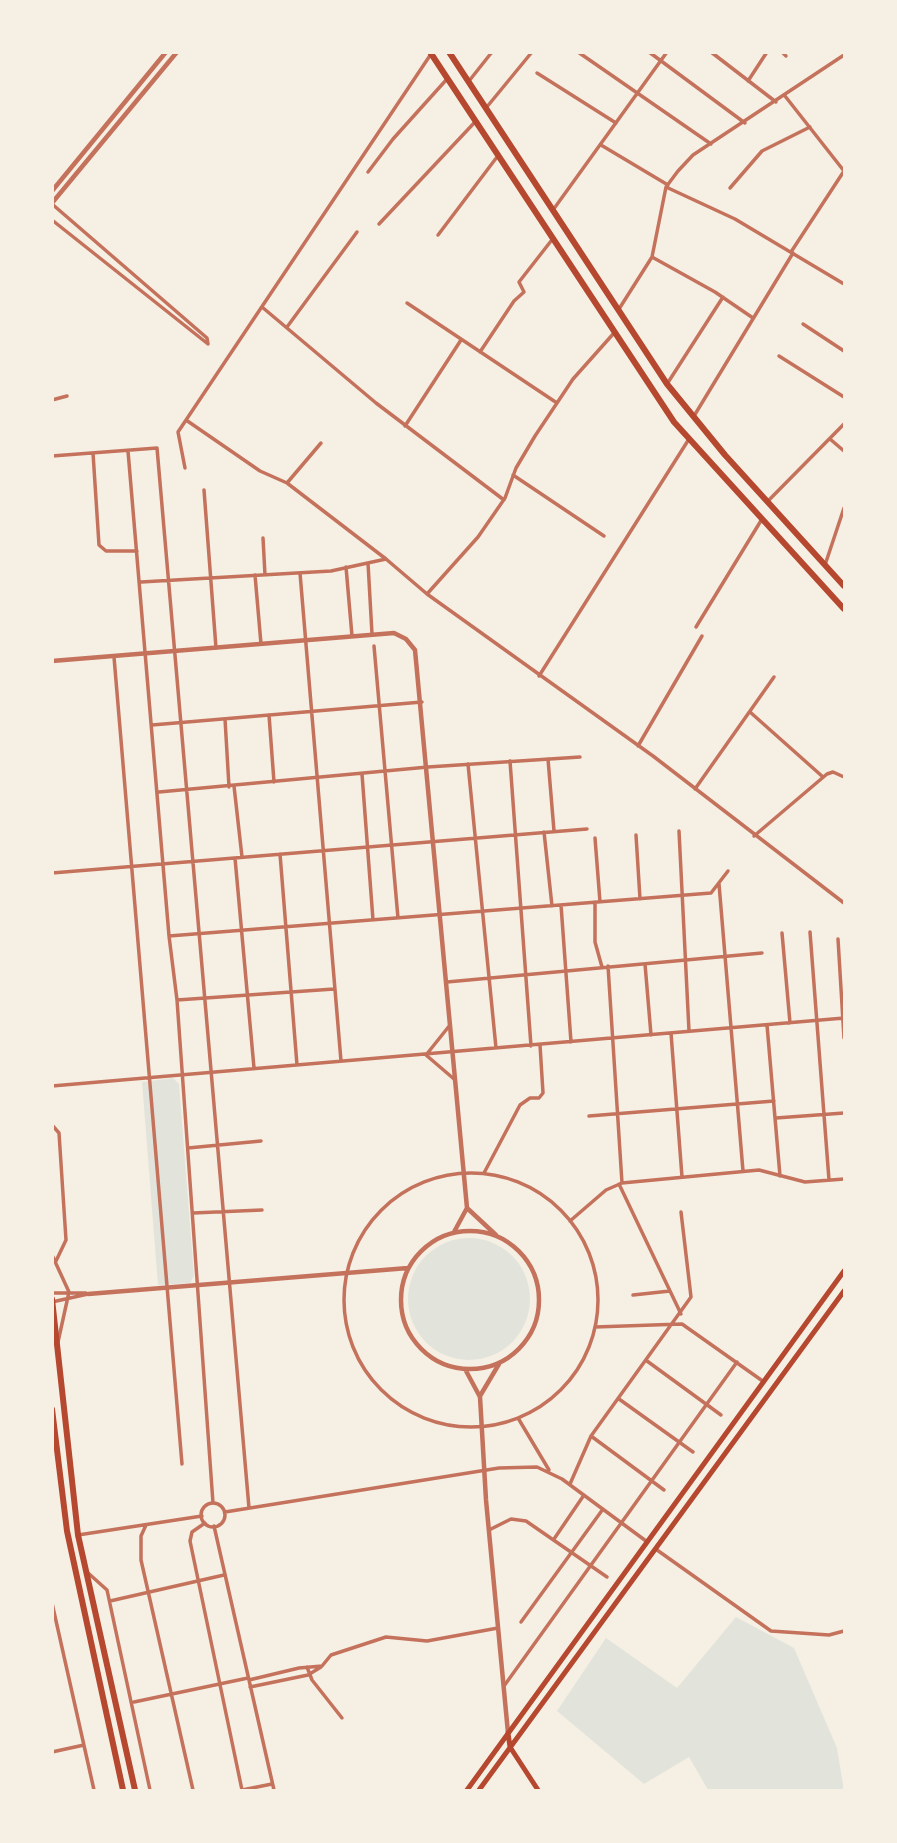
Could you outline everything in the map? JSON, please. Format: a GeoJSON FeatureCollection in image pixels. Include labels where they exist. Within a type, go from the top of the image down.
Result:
{"type":"FeatureCollection","features":[{"type":"Feature","properties":{"kind":"main road"},"geometry":{"type":"LineString","coordinates":[[449,52],[552,212],[692,418],[845,586]]}},
{"type":"Feature","properties":{"kind":"main road"},"geometry":{"type":"LineString","coordinates":[[430,53],[551,241],[662,405],[689,439],[845,608]]}},
{"type":"Feature","properties":{"kind":"main road"},"geometry":{"type":"LineString","coordinates":[[467,1790],[845,1270]]}},
{"type":"Feature","properties":{"kind":"main road"},"geometry":{"type":"LineString","coordinates":[[479,1790],[843,1293],[832,1288]]}},
{"type":"Feature","properties":{"kind":"main road"},"geometry":{"type":"LineString","coordinates":[[53,1301],[56,1349],[78,1535],[135,1790]]}},
{"type":"Feature","properties":{"kind":"main road"},"geometry":{"type":"LineString","coordinates":[[52,1409],[67,1531],[123,1790]]}},
{"type":"Feature","properties":{"kind":"main road"},"geometry":{"type":"LineString","coordinates":[[689,1485],[698,1491]]}},
{"type":"Feature","properties":{"kind":"main road"},"geometry":{"type":"LineString","coordinates":[[508,1732],[510,1747],[538,1790]]}},
{"type":"Feature","properties":{"kind":"street"},"geometry":{"type":"LineString","coordinates":[[52,191],[166,52]]}},
{"type":"Feature","properties":{"kind":"street"},"geometry":{"type":"LineString","coordinates":[[52,220],[208,344],[207,338],[52,203],[177,52]]}},
{"type":"Feature","properties":{"kind":"street"},"geometry":{"type":"LineString","coordinates":[[468,83],[492,52]]}},
{"type":"Feature","properties":{"kind":"street"},"geometry":{"type":"LineString","coordinates":[[485,110],[532,52]]}},
{"type":"Feature","properties":{"kind":"street"},"geometry":{"type":"LineString","coordinates":[[578,52],[711,144]]}},
{"type":"Feature","properties":{"kind":"street"},"geometry":{"type":"LineString","coordinates":[[649,52],[745,123]]}},
{"type":"Feature","properties":{"kind":"street"},"geometry":{"type":"LineString","coordinates":[[552,212],[667,52]]}},
{"type":"Feature","properties":{"kind":"street"},"geometry":{"type":"LineString","coordinates":[[712,52],[776,102]]}},
{"type":"Feature","properties":{"kind":"street"},"geometry":{"type":"LineString","coordinates":[[748,81],[767,52]]}},
{"type":"Feature","properties":{"kind":"street"},"geometry":{"type":"LineString","coordinates":[[185,468],[178,432],[430,53]]}},
{"type":"Feature","properties":{"kind":"street"},"geometry":{"type":"LineString","coordinates":[[619,309],[652,257],[667,186],[694,155],[845,55]]}},
{"type":"Feature","properties":{"kind":"street"},"geometry":{"type":"LineString","coordinates":[[537,73],[616,123]]}},
{"type":"Feature","properties":{"kind":"street"},"geometry":{"type":"LineString","coordinates":[[368,172],[393,139],[447,79]]}},
{"type":"Feature","properties":{"kind":"street"},"geometry":{"type":"LineString","coordinates":[[692,418],[844,171],[785,96]]}},
{"type":"Feature","properties":{"kind":"street"},"geometry":{"type":"LineString","coordinates":[[379,224],[475,122]]}},
{"type":"Feature","properties":{"kind":"street"},"geometry":{"type":"LineString","coordinates":[[730,188],[762,151],[810,127]]}},
{"type":"Feature","properties":{"kind":"street"},"geometry":{"type":"LineString","coordinates":[[601,145],[667,186],[735,219],[845,284]]}},
{"type":"Feature","properties":{"kind":"street"},"geometry":{"type":"LineString","coordinates":[[438,235],[497,157]]}},
{"type":"Feature","properties":{"kind":"street"},"geometry":{"type":"LineString","coordinates":[[287,327],[357,232]]}},
{"type":"Feature","properties":{"kind":"street"},"geometry":{"type":"LineString","coordinates":[[480,352],[514,301],[524,292],[519,282],[551,241]]}},
{"type":"Feature","properties":{"kind":"street"},"geometry":{"type":"LineString","coordinates":[[652,257],[723,297],[753,318]]}},
{"type":"Feature","properties":{"kind":"street"},"geometry":{"type":"LineString","coordinates":[[667,384],[723,297]]}},
{"type":"Feature","properties":{"kind":"street"},"geometry":{"type":"LineString","coordinates":[[407,303],[557,403]]}},
{"type":"Feature","properties":{"kind":"street"},"geometry":{"type":"LineString","coordinates":[[262,307],[405,426],[503,500]]}},
{"type":"Feature","properties":{"kind":"street"},"geometry":{"type":"LineString","coordinates":[[803,324],[845,351]]}},
{"type":"Feature","properties":{"kind":"street"},"geometry":{"type":"LineString","coordinates":[[426,594],[478,537],[503,500],[513,475],[573,379],[614,333]]}},
{"type":"Feature","properties":{"kind":"street"},"geometry":{"type":"LineString","coordinates":[[405,426],[461,340]]}},
{"type":"Feature","properties":{"kind":"street"},"geometry":{"type":"LineString","coordinates":[[779,356],[845,397]]}},
{"type":"Feature","properties":{"kind":"street"},"geometry":{"type":"LineString","coordinates":[[52,400],[67,396]]}},
{"type":"Feature","properties":{"kind":"street"},"geometry":{"type":"LineString","coordinates":[[186,420],[260,471],[287,483],[386,559],[426,594],[638,746],[845,903]]}},
{"type":"Feature","properties":{"kind":"street"},"geometry":{"type":"LineString","coordinates":[[767,502],[845,424]]}},
{"type":"Feature","properties":{"kind":"street"},"geometry":{"type":"LineString","coordinates":[[539,676],[689,439]]}},
{"type":"Feature","properties":{"kind":"street"},"geometry":{"type":"LineString","coordinates":[[830,439],[845,451]]}},
{"type":"Feature","properties":{"kind":"street"},"geometry":{"type":"LineString","coordinates":[[287,483],[321,443]]}},
{"type":"Feature","properties":{"kind":"street"},"geometry":{"type":"LineString","coordinates":[[52,456],[157,448],[189,791],[198,934],[249,1508]]}},
{"type":"Feature","properties":{"kind":"street"},"geometry":{"type":"LineString","coordinates":[[128,451],[159,792],[169,936],[177,1000],[199,1285],[212,1503]]}},
{"type":"Feature","properties":{"kind":"street"},"geometry":{"type":"LineString","coordinates":[[93,453],[99,545],[106,551],[137,551]]}},
{"type":"Feature","properties":{"kind":"street"},"geometry":{"type":"LineString","coordinates":[[513,475],[604,536]]}},
{"type":"Feature","properties":{"kind":"street"},"geometry":{"type":"LineString","coordinates":[[205,490],[216,648]]}},
{"type":"Feature","properties":{"kind":"street"},"geometry":{"type":"LineString","coordinates":[[825,565],[845,508]]}},
{"type":"Feature","properties":{"kind":"street"},"geometry":{"type":"LineString","coordinates":[[696,627],[762,519]]}},
{"type":"Feature","properties":{"kind":"street"},"geometry":{"type":"LineString","coordinates":[[263,538],[265,575]]}},
{"type":"Feature","properties":{"kind":"street"},"geometry":{"type":"LineString","coordinates":[[140,582],[300,573],[386,559]]}},
{"type":"Feature","properties":{"kind":"street"},"geometry":{"type":"LineString","coordinates":[[368,562],[372,634]]}},
{"type":"Feature","properties":{"kind":"street"},"geometry":{"type":"LineString","coordinates":[[346,567],[352,636]]}},
{"type":"Feature","properties":{"kind":"street"},"geometry":{"type":"LineString","coordinates":[[300,573],[341,1061]]}},
{"type":"Feature","properties":{"kind":"street"},"geometry":{"type":"LineString","coordinates":[[255,575],[261,644]]}},
{"type":"Feature","properties":{"kind":"street"},"geometry":{"type":"LineString","coordinates":[[52,661],[394,633],[407,639],[415,650],[435,839],[467,1208],[454,1232]]}},
{"type":"Feature","properties":{"kind":"street"},"geometry":{"type":"LineString","coordinates":[[638,746],[702,636]]}},
{"type":"Feature","properties":{"kind":"street"},"geometry":{"type":"LineString","coordinates":[[374,646],[398,918]]}},
{"type":"Feature","properties":{"kind":"street"},"geometry":{"type":"LineString","coordinates":[[114,657],[182,1464]]}},
{"type":"Feature","properties":{"kind":"street"},"geometry":{"type":"LineString","coordinates":[[695,789],[774,677]]}},
{"type":"Feature","properties":{"kind":"street"},"geometry":{"type":"LineString","coordinates":[[152,725],[422,702]]}},
{"type":"Feature","properties":{"kind":"street"},"geometry":{"type":"LineString","coordinates":[[750,712],[823,777]]}},
{"type":"Feature","properties":{"kind":"street"},"geometry":{"type":"LineString","coordinates":[[269,715],[274,782]]}},
{"type":"Feature","properties":{"kind":"street"},"geometry":{"type":"LineString","coordinates":[[225,718],[242,857]]}},
{"type":"Feature","properties":{"kind":"street"},"geometry":{"type":"LineString","coordinates":[[159,792],[428,767],[580,757]]}},
{"type":"Feature","properties":{"kind":"street"},"geometry":{"type":"LineString","coordinates":[[548,759],[554,831]]}},
{"type":"Feature","properties":{"kind":"street"},"geometry":{"type":"LineString","coordinates":[[510,761],[531,1046]]}},
{"type":"Feature","properties":{"kind":"street"},"geometry":{"type":"LineString","coordinates":[[468,764],[496,1049]]}},
{"type":"Feature","properties":{"kind":"street"},"geometry":{"type":"LineString","coordinates":[[754,836],[823,777],[833,772],[845,778]]}},
{"type":"Feature","properties":{"kind":"street"},"geometry":{"type":"LineString","coordinates":[[362,774],[373,920]]}},
{"type":"Feature","properties":{"kind":"street"},"geometry":{"type":"LineString","coordinates":[[52,873],[435,839],[587,829]]}},
{"type":"Feature","properties":{"kind":"street"},"geometry":{"type":"LineString","coordinates":[[679,831],[689,1031]]}},
{"type":"Feature","properties":{"kind":"street"},"geometry":{"type":"LineString","coordinates":[[544,832],[552,906]]}},
{"type":"Feature","properties":{"kind":"street"},"geometry":{"type":"LineString","coordinates":[[636,835],[640,899]]}},
{"type":"Feature","properties":{"kind":"street"},"geometry":{"type":"LineString","coordinates":[[595,838],[595,942],[602,967]]}},
{"type":"Feature","properties":{"kind":"street"},"geometry":{"type":"LineString","coordinates":[[280,854],[297,1065]]}},
{"type":"Feature","properties":{"kind":"street"},"geometry":{"type":"LineString","coordinates":[[235,858],[254,1068]]}},
{"type":"Feature","properties":{"kind":"street"},"geometry":{"type":"LineString","coordinates":[[169,936],[711,893],[728,871]]}},
{"type":"Feature","properties":{"kind":"street"},"geometry":{"type":"LineString","coordinates":[[719,882],[743,1171]]}},
{"type":"Feature","properties":{"kind":"street"},"geometry":{"type":"LineString","coordinates":[[561,905],[571,1042]]}},
{"type":"Feature","properties":{"kind":"street"},"geometry":{"type":"LineString","coordinates":[[810,932],[829,1180]]}},
{"type":"Feature","properties":{"kind":"street"},"geometry":{"type":"LineString","coordinates":[[782,933],[790,1023]]}},
{"type":"Feature","properties":{"kind":"street"},"geometry":{"type":"LineString","coordinates":[[838,939],[845,1038]]}},
{"type":"Feature","properties":{"kind":"street"},"geometry":{"type":"LineString","coordinates":[[447,982],[762,953]]}},
{"type":"Feature","properties":{"kind":"street"},"geometry":{"type":"LineString","coordinates":[[645,964],[651,1035]]}},
{"type":"Feature","properties":{"kind":"street"},"geometry":{"type":"LineString","coordinates":[[608,966],[619,1114],[621,1183],[681,1314]]}},
{"type":"Feature","properties":{"kind":"street"},"geometry":{"type":"LineString","coordinates":[[177,1000],[334,989]]}},
{"type":"Feature","properties":{"kind":"street"},"geometry":{"type":"LineString","coordinates":[[52,1086],[844,1018]]}},
{"type":"Feature","properties":{"kind":"street"},"geometry":{"type":"LineString","coordinates":[[426,1055],[450,1025]]}},
{"type":"Feature","properties":{"kind":"street"},"geometry":{"type":"LineString","coordinates":[[767,1025],[780,1175]]}},
{"type":"Feature","properties":{"kind":"street"},"geometry":{"type":"LineString","coordinates":[[671,1033],[682,1177]]}},
{"type":"Feature","properties":{"kind":"street"},"geometry":{"type":"LineString","coordinates":[[484,1174],[520,1105],[530,1098],[540,1098],[543,1093],[540,1045]]}},
{"type":"Feature","properties":{"kind":"street"},"geometry":{"type":"LineString","coordinates":[[426,1055],[454,1079]]}},
{"type":"Feature","properties":{"kind":"street"},"geometry":{"type":"LineString","coordinates":[[589,1116],[774,1101]]}},
{"type":"Feature","properties":{"kind":"street"},"geometry":{"type":"LineString","coordinates":[[776,1118],[845,1113]]}},
{"type":"Feature","properties":{"kind":"street"},"geometry":{"type":"LineString","coordinates":[[52,1125],[59,1133],[66,1240],[56,1261]]}},
{"type":"Feature","properties":{"kind":"street"},"geometry":{"type":"LineString","coordinates":[[187,1148],[261,1141]]}},
{"type":"Feature","properties":{"kind":"street"},"geometry":{"type":"LineString","coordinates":[[570,1221],[606,1190],[621,1183],[743,1171],[780,1175],[805,1182],[845,1179]]}},
{"type":"Feature","properties":{"kind":"street"},"geometry":{"type":"LineString","coordinates":[[462,1173],[484,1174],[531,1188],[570,1221],[581,1236],[595,1271],[598,1299],[595,1327],[585,1356],[568,1382],[553,1397],[517,1418],[481,1427],[460,1427],[418,1416],[399,1405],[375,1383],[357,1357],[349,1337],[344,1316],[346,1273],[361,1235],[387,1204],[422,1182],[462,1173]]}},
{"type":"Feature","properties":{"kind":"street"},"geometry":{"type":"LineString","coordinates":[[467,1208],[497,1235],[519,1250],[534,1272],[540,1298],[536,1324],[522,1347],[500,1363],[480,1397]]}},
{"type":"Feature","properties":{"kind":"street"},"geometry":{"type":"LineString","coordinates":[[193,1213],[262,1210]]}},
{"type":"Feature","properties":{"kind":"street"},"geometry":{"type":"LineString","coordinates":[[570,1485],[592,1436],[691,1297],[681,1212]]}},
{"type":"Feature","properties":{"kind":"street"},"geometry":{"type":"LineString","coordinates":[[497,1235],[476,1230],[454,1232],[428,1245],[408,1268],[402,1301],[410,1334],[424,1351],[443,1364],[466,1369],[500,1363]]}},
{"type":"Feature","properties":{"kind":"street"},"geometry":{"type":"LineString","coordinates":[[52,1255],[69,1292],[56,1349]]}},
{"type":"Feature","properties":{"kind":"street"},"geometry":{"type":"LineString","coordinates":[[52,1293],[88,1294],[408,1268]]}},
{"type":"Feature","properties":{"kind":"street"},"geometry":{"type":"LineString","coordinates":[[633,1295],[670,1291]]}},
{"type":"Feature","properties":{"kind":"street"},"geometry":{"type":"LineString","coordinates":[[53,1301],[69,1300],[88,1294]]}},
{"type":"Feature","properties":{"kind":"street"},"geometry":{"type":"LineString","coordinates":[[595,1327],[674,1324],[693,1329],[764,1382]]}},
{"type":"Feature","properties":{"kind":"street"},"geometry":{"type":"LineString","coordinates":[[647,1361],[720,1415]]}},
{"type":"Feature","properties":{"kind":"street"},"geometry":{"type":"LineString","coordinates":[[504,1686],[737,1362]]}},
{"type":"Feature","properties":{"kind":"street"},"geometry":{"type":"LineString","coordinates":[[466,1369],[480,1397],[484,1471],[508,1732]]}},
{"type":"Feature","properties":{"kind":"street"},"geometry":{"type":"LineString","coordinates":[[619,1399],[693,1452]]}},
{"type":"Feature","properties":{"kind":"street"},"geometry":{"type":"LineString","coordinates":[[517,1418],[550,1472]]}},
{"type":"Feature","properties":{"kind":"street"},"geometry":{"type":"LineString","coordinates":[[592,1436],[664,1489]]}},
{"type":"Feature","properties":{"kind":"street"},"geometry":{"type":"LineString","coordinates":[[225,1512],[484,1471],[537,1467],[570,1485],[648,1542]]}},
{"type":"Feature","properties":{"kind":"street"},"geometry":{"type":"LineString","coordinates":[[554,1539],[584,1495]]}},
{"type":"Feature","properties":{"kind":"street"},"geometry":{"type":"LineString","coordinates":[[214,1526],[205,1523],[202,1516],[204,1507],[212,1503],[225,1512]]}},
{"type":"Feature","properties":{"kind":"street"},"geometry":{"type":"LineString","coordinates":[[521,1622],[603,1509]]}},
{"type":"Feature","properties":{"kind":"street"},"geometry":{"type":"LineString","coordinates":[[214,1526],[223,1520],[225,1512]]}},
{"type":"Feature","properties":{"kind":"street"},"geometry":{"type":"LineString","coordinates":[[78,1535],[202,1516]]}},
{"type":"Feature","properties":{"kind":"street"},"geometry":{"type":"LineString","coordinates":[[489,1530],[516,1518],[554,1539],[607,1577]]}},
{"type":"Feature","properties":{"kind":"street"},"geometry":{"type":"LineString","coordinates":[[205,1523],[192,1532],[190,1541],[241,1790],[272,1784]]}},
{"type":"Feature","properties":{"kind":"street"},"geometry":{"type":"LineString","coordinates":[[146,1525],[140,1547],[192,1790]]}},
{"type":"Feature","properties":{"kind":"street"},"geometry":{"type":"LineString","coordinates":[[214,1526],[274,1790]]}},
{"type":"Feature","properties":{"kind":"street"},"geometry":{"type":"LineString","coordinates":[[657,1550],[771,1631],[829,1635],[845,1630]]}},
{"type":"Feature","properties":{"kind":"street"},"geometry":{"type":"LineString","coordinates":[[86,1571],[103,1585],[110,1601],[150,1790]]}},
{"type":"Feature","properties":{"kind":"street"},"geometry":{"type":"LineString","coordinates":[[110,1601],[224,1575]]}},
{"type":"Feature","properties":{"kind":"street"},"geometry":{"type":"LineString","coordinates":[[52,1603],[94,1790]]}},
{"type":"Feature","properties":{"kind":"street"},"geometry":{"type":"LineString","coordinates":[[250,1687],[308,1675],[322,1666],[331,1655],[386,1637],[427,1641],[498,1628]]}},
{"type":"Feature","properties":{"kind":"street"},"geometry":{"type":"LineString","coordinates":[[133,1702],[219,1683],[322,1666]]}},
{"type":"Feature","properties":{"kind":"street"},"geometry":{"type":"LineString","coordinates":[[307,1667],[308,1675],[342,1718]]}},
{"type":"Feature","properties":{"kind":"street"},"geometry":{"type":"LineString","coordinates":[[52,1752],[84,1745]]}},
{"type":"Feature","properties":{"kind":"shaded area"},"geometry":{"type":"Polygon","coordinates":[[[173,1078],[179,1084],[194,1276],[190,1283],[158,1285],[142,1082],[173,1078]]]}},
{"type":"Feature","properties":{"kind":"shaded area"},"geometry":{"type":"Polygon","coordinates":[[[469,1238],[492,1243],[512,1256],[525,1276],[530,1299],[525,1322],[512,1342],[492,1355],[469,1360],[446,1355],[426,1342],[413,1322],[408,1299],[413,1276],[426,1256],[446,1243],[469,1238]]]}},
{"type":"Feature","properties":{"kind":"shaded area"},"geometry":{"type":"Polygon","coordinates":[[[736,1617],[794,1648],[837,1748],[844,1790],[708,1790],[689,1757],[644,1784],[557,1711],[606,1638],[677,1688],[736,1617]]]}}]}
